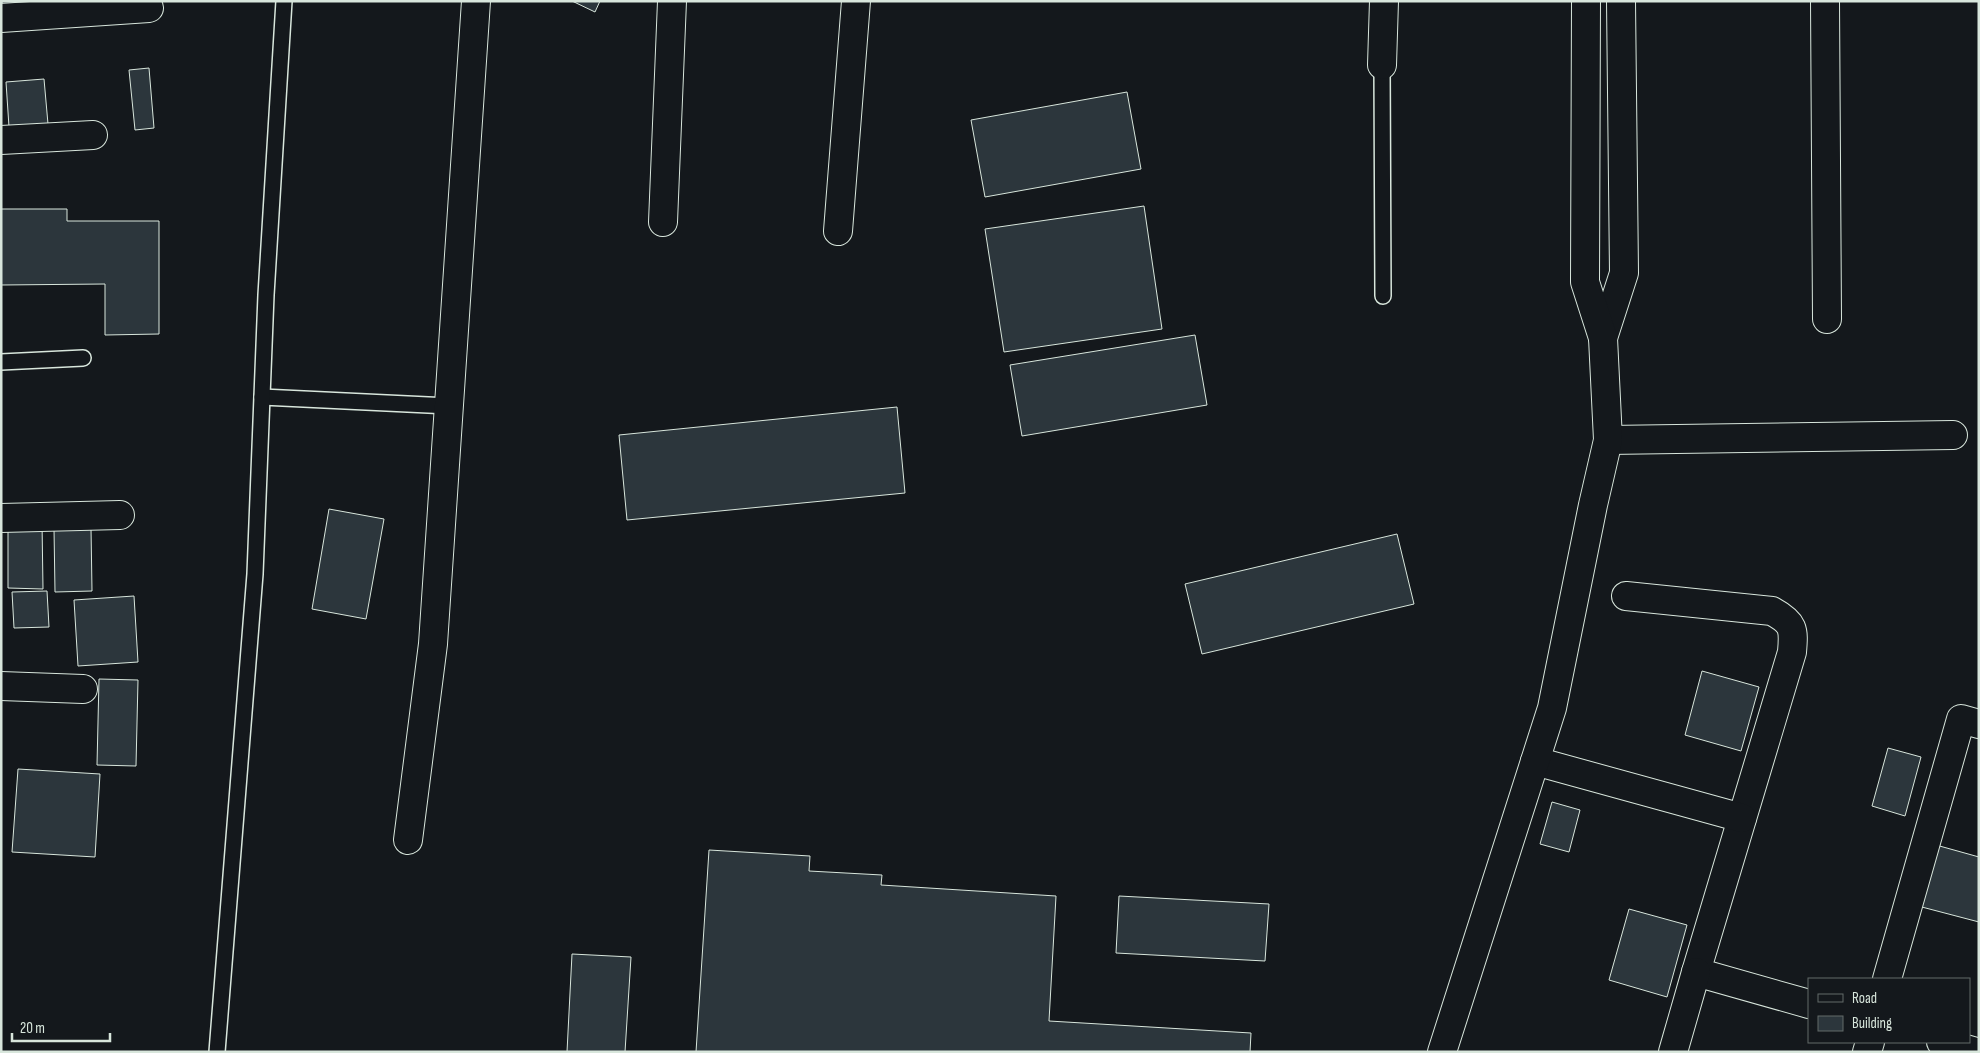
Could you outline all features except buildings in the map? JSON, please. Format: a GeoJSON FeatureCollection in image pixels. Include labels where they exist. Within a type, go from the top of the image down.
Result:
{"type":"FeatureCollection","features":[{"type":"Feature","properties":{"kind":"street"},"geometry":{"type":"LineString","coordinates":[[408,840],[434,644],[476,1]]}},
{"type":"Feature","properties":{"kind":"street"},"geometry":{"type":"LineString","coordinates":[[663,222],[672,1]]}},
{"type":"Feature","properties":{"kind":"street"},"geometry":{"type":"LineString","coordinates":[[838,231],[856,1]]}},
{"type":"Feature","properties":{"kind":"street"},"geometry":{"type":"LineString","coordinates":[[1382,65],[1384,1]]}},
{"type":"Feature","properties":{"kind":"street"},"geometry":{"type":"LineString","coordinates":[[1442,1052],[1552,708],[1608,440],[1603,338],[1585,282],[1586,1]]}},
{"type":"Feature","properties":{"kind":"street"},"geometry":{"type":"LineString","coordinates":[[1603,338],[1624,273],[1621,1]]}},
{"type":"Feature","properties":{"kind":"street"},"geometry":{"type":"LineString","coordinates":[[1825,1],[1827,320]]}},
{"type":"Feature","properties":{"kind":"street"},"geometry":{"type":"LineString","coordinates":[[1,18],[149,8]]}},
{"type":"Feature","properties":{"kind":"street"},"geometry":{"type":"LineString","coordinates":[[1,140],[93,135]]}},
{"type":"Feature","properties":{"kind":"street"},"geometry":{"type":"LineString","coordinates":[[1608,440],[1953,434]]}},
{"type":"Feature","properties":{"kind":"street"},"geometry":{"type":"LineString","coordinates":[[1,518],[120,515]]}},
{"type":"Feature","properties":{"kind":"street"},"geometry":{"type":"LineString","coordinates":[[1626,596],[1772,611],[1787,619],[1794,631],[1792,652],[1696,972],[1674,1052]]}},
{"type":"Feature","properties":{"kind":"street"},"geometry":{"type":"LineString","coordinates":[[1,686],[83,689]]}},
{"type":"Feature","properties":{"kind":"street"},"geometry":{"type":"LineString","coordinates":[[1888,978],[1961,719],[1979,724]]}},
{"type":"Feature","properties":{"kind":"street"},"geometry":{"type":"LineString","coordinates":[[1535,761],[1742,818]]}},
{"type":"Feature","properties":{"kind":"street"},"geometry":{"type":"LineString","coordinates":[[1696,972],[1808,1004]]}},
{"type":"Feature","properties":{"kind":"street"},"geometry":{"type":"LineString","coordinates":[[1944,1043],[1976,1052]]}},
{"type":"Feature","properties":{"kind":"lane"},"geometry":{"type":"LineString","coordinates":[[217,1052],[255,574],[266,295],[284,1]]}},
{"type":"Feature","properties":{"kind":"lane"},"geometry":{"type":"LineString","coordinates":[[1382,65],[1383,296]]}},
{"type":"Feature","properties":{"kind":"lane"},"geometry":{"type":"LineString","coordinates":[[1,362],[84,358]]}},
{"type":"Feature","properties":{"kind":"lane"},"geometry":{"type":"LineString","coordinates":[[262,397],[449,406]]}}]}
